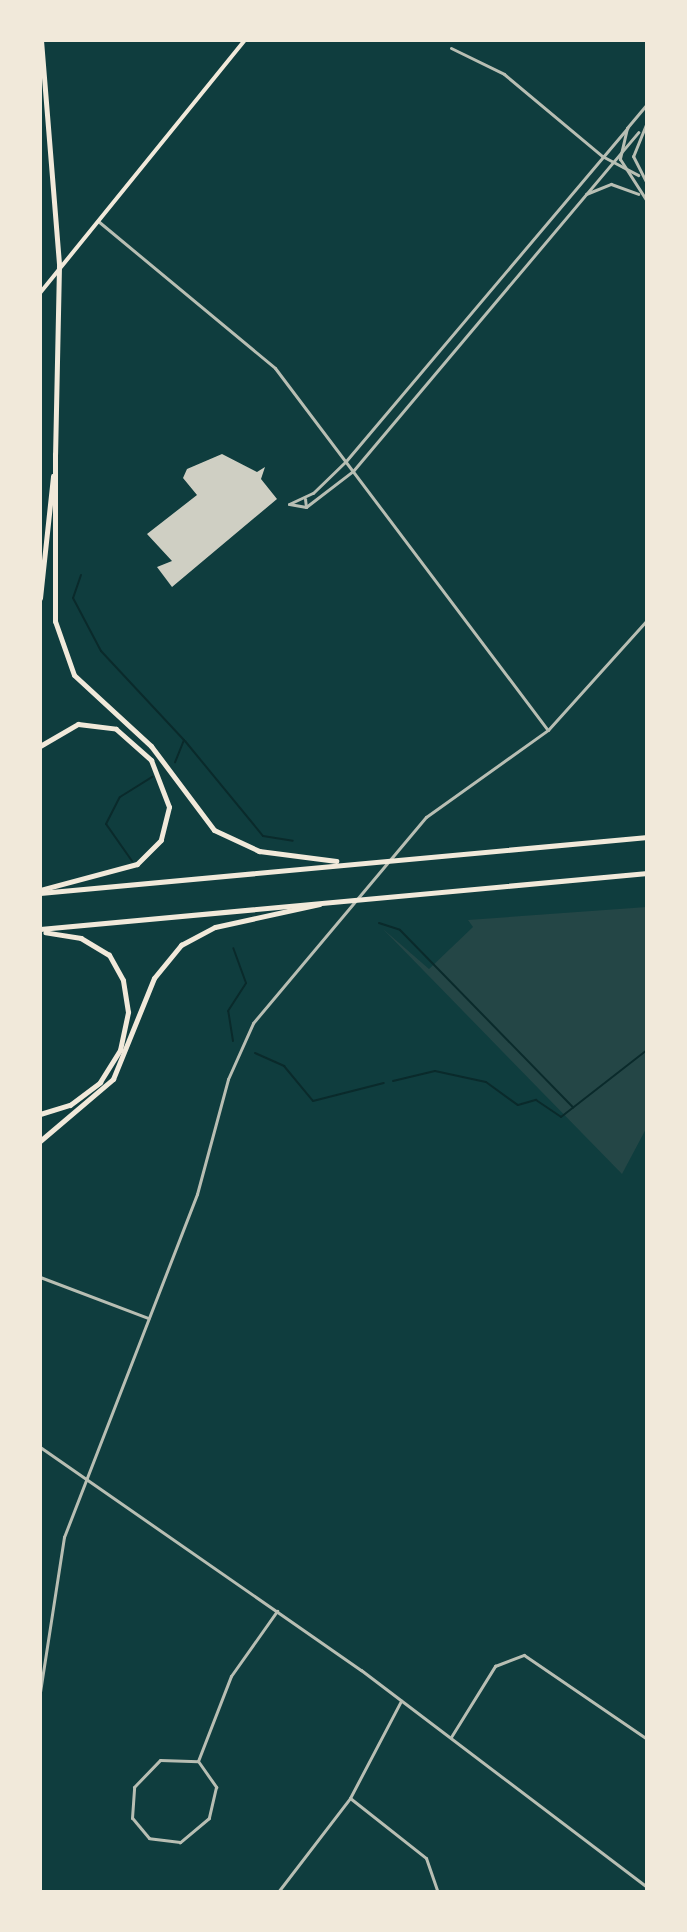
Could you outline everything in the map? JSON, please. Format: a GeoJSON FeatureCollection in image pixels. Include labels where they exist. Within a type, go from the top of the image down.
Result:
{"type":"FeatureCollection","features":[{"type":"Feature","properties":{"kind":"highway"},"geometry":{"type":"LineString","coordinates":[[41,40],[58,242],[55,626],[77,679],[151,746],[192,809],[218,833],[274,854],[349,862]]}},
{"type":"Feature","properties":{"kind":"highway"},"geometry":{"type":"LineString","coordinates":[[40,598],[55,454]]}},
{"type":"Feature","properties":{"kind":"highway"},"geometry":{"type":"LineString","coordinates":[[40,746],[73,725],[119,730],[154,764],[169,807],[161,840],[137,864],[40,892]]}},
{"type":"Feature","properties":{"kind":"highway"},"geometry":{"type":"LineString","coordinates":[[40,892],[647,837]]}},
{"type":"Feature","properties":{"kind":"highway"},"geometry":{"type":"LineString","coordinates":[[40,930],[348,898],[647,873]]}},
{"type":"Feature","properties":{"kind":"highway"},"geometry":{"type":"LineString","coordinates":[[40,1141],[113,1079],[156,974],[184,942],[215,927],[348,898]]}},
{"type":"Feature","properties":{"kind":"highway"},"geometry":{"type":"LineString","coordinates":[[40,930],[71,935],[103,950],[122,977],[128,1008],[122,1045],[103,1079],[74,1103],[40,1114]]}},
{"type":"Feature","properties":{"kind":"main road"},"geometry":{"type":"LineString","coordinates":[[40,293],[245,40]]}},
{"type":"Feature","properties":{"kind":"street"},"geometry":{"type":"LineString","coordinates":[[451,48],[509,78],[602,156],[638,175],[647,184]]}},
{"type":"Feature","properties":{"kind":"street"},"geometry":{"type":"LineString","coordinates":[[647,104],[346,461],[305,499],[289,504],[306,507],[353,471],[647,122]]}},
{"type":"Feature","properties":{"kind":"street"},"geometry":{"type":"LineString","coordinates":[[627,128],[621,166],[647,201]]}},
{"type":"Feature","properties":{"kind":"street"},"geometry":{"type":"LineString","coordinates":[[638,132],[638,175]]}},
{"type":"Feature","properties":{"kind":"street"},"geometry":{"type":"LineString","coordinates":[[586,194],[615,184],[641,195]]}},
{"type":"Feature","properties":{"kind":"street"},"geometry":{"type":"LineString","coordinates":[[98,221],[256,349],[346,461],[548,730]]}},
{"type":"Feature","properties":{"kind":"street"},"geometry":{"type":"LineString","coordinates":[[305,499],[306,507]]}},
{"type":"Feature","properties":{"kind":"street"},"geometry":{"type":"LineString","coordinates":[[40,1692],[59,1555],[86,1476],[197,1194],[244,1039],[330,926],[415,827],[548,730],[647,620]]}},
{"type":"Feature","properties":{"kind":"street"},"geometry":{"type":"LineString","coordinates":[[40,1277],[148,1318]]}},
{"type":"Feature","properties":{"kind":"street"},"geometry":{"type":"LineString","coordinates":[[40,1447],[86,1476],[451,1737],[647,1887]]}},
{"type":"Feature","properties":{"kind":"street"},"geometry":{"type":"LineString","coordinates":[[198,1761],[229,1679],[277,1611]]}},
{"type":"Feature","properties":{"kind":"street"},"geometry":{"type":"LineString","coordinates":[[451,1737],[495,1666],[524,1655],[647,1739]]}},
{"type":"Feature","properties":{"kind":"street"},"geometry":{"type":"LineString","coordinates":[[278,1892],[350,1798],[401,1701]]}},
{"type":"Feature","properties":{"kind":"street"},"geometry":{"type":"LineString","coordinates":[[166,1757],[198,1761],[216,1787],[209,1818],[180,1842],[149,1838],[131,1812],[137,1781],[166,1757]]}},
{"type":"Feature","properties":{"kind":"street"},"geometry":{"type":"LineString","coordinates":[[350,1798],[426,1858],[438,1892]]}},
{"type":"Feature","properties":{"kind":"shaded area"},"geometry":{"type":"Polygon","coordinates":[[[647,907],[647,1127],[622,1174],[383,929],[429,969],[473,927],[468,920],[647,907]]]}},
{"type":"Feature","properties":{"kind":"building"},"geometry":{"type":"Polygon","coordinates":[[[222,454],[257,472],[265,467],[261,479],[277,499],[172,587],[157,567],[172,561],[147,534],[197,495],[183,478],[187,469],[222,454]]]}},
{"type":"Feature","properties":{"kind":"waterway"},"geometry":{"type":"LineString","coordinates":[[81,575],[73,598],[101,651],[184,740],[175,762]]}},
{"type":"Feature","properties":{"kind":"waterway"},"geometry":{"type":"LineString","coordinates":[[185,741],[263,836],[293,841]]}},
{"type":"Feature","properties":{"kind":"waterway"},"geometry":{"type":"LineString","coordinates":[[132,861],[106,824],[120,797],[152,777]]}},
{"type":"Feature","properties":{"kind":"waterway"},"geometry":{"type":"LineString","coordinates":[[379,923],[400,930],[573,1107]]}},
{"type":"Feature","properties":{"kind":"waterway"},"geometry":{"type":"LineString","coordinates":[[233,948],[246,983],[228,1011],[233,1041]]}},
{"type":"Feature","properties":{"kind":"waterway"},"geometry":{"type":"LineString","coordinates":[[393,1081],[435,1071],[486,1082],[518,1105],[536,1100],[561,1117],[647,1050]]}},
{"type":"Feature","properties":{"kind":"waterway"},"geometry":{"type":"LineString","coordinates":[[255,1053],[284,1066],[313,1101],[384,1083]]}}]}
